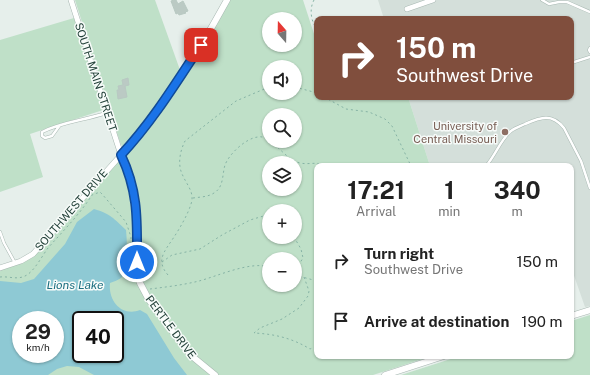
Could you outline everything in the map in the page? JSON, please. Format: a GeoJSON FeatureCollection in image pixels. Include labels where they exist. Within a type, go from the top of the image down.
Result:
{"type":"FeatureCollection","features":[{"type":"Feature","properties":{"kind":"street","name":"SOUTH MAIN STREET"},"geometry":{"type":"LineString","coordinates":[[71,0],[121,155]]}},
{"type":"Feature","properties":{"kind":"street","name":"SOUTHWEST DRIVE"},"geometry":{"type":"LineString","coordinates":[[0,268],[16,263],[33,254],[130,145],[162,104],[208,35],[227,0]]}},
{"type":"Feature","properties":{"kind":"street"},"geometry":{"type":"LineString","coordinates":[[407,9],[433,0]]}},
{"type":"Feature","properties":{"kind":"street","name":"PERTLE DRIVE"},"geometry":{"type":"LineString","coordinates":[[121,155],[130,177],[136,203],[136,272],[140,283],[149,300],[184,347],[193,357],[215,375]]}},
{"type":"Feature","properties":{"kind":"street"},"geometry":{"type":"LineString","coordinates":[[574,315],[590,310]]}},
{"type":"Feature","properties":{"kind":"street"},"geometry":{"type":"LineString","coordinates":[[385,375],[435,359]]}},
{"type":"Feature","properties":{"kind":"lane"},"geometry":{"type":"LineString","coordinates":[[542,0],[549,4],[567,2],[590,12]]}},
{"type":"Feature","properties":{"kind":"lane"},"geometry":{"type":"LineString","coordinates":[[590,48],[590,52]]}},
{"type":"Feature","properties":{"kind":"lane"},"geometry":{"type":"LineString","coordinates":[[574,63],[590,57]]}},
{"type":"Feature","properties":{"kind":"lane"},"geometry":{"type":"LineString","coordinates":[[60,125],[52,136],[45,138],[42,136],[42,132],[60,125],[107,113]]}},
{"type":"Feature","properties":{"kind":"lane"},"geometry":{"type":"LineString","coordinates":[[488,163],[512,130],[540,118],[552,118],[560,123],[564,128],[581,161],[590,188]]}},
{"type":"Feature","properties":{"kind":"lane"},"geometry":{"type":"LineString","coordinates":[[0,232],[4,243],[16,263]]}},
{"type":"Feature","properties":{"kind":"path"},"geometry":{"type":"LineString","coordinates":[[314,0],[311,5],[311,12],[314,24]]}},
{"type":"Feature","properties":{"kind":"path"},"geometry":{"type":"LineString","coordinates":[[302,89],[314,92]]}},
{"type":"Feature","properties":{"kind":"path"},"geometry":{"type":"LineString","coordinates":[[168,275],[164,270],[162,258],[165,249],[174,237],[191,204],[192,198],[191,190],[182,174],[180,156],[185,140],[236,101],[262,90]]}},
{"type":"Feature","properties":{"kind":"path"},"geometry":{"type":"LineString","coordinates":[[330,100],[346,109],[369,112],[385,119],[392,126],[410,163]]}},
{"type":"Feature","properties":{"kind":"path"},"geometry":{"type":"LineString","coordinates":[[192,198],[207,196],[215,193],[222,184],[226,164],[242,144],[252,138],[262,137]]}},
{"type":"Feature","properties":{"kind":"path"},"geometry":{"type":"LineString","coordinates":[[278,148],[290,158],[300,163],[314,163]]}},
{"type":"Feature","properties":{"kind":"path"},"geometry":{"type":"LineString","coordinates":[[0,277],[10,276],[20,278],[26,276],[32,271],[92,195],[100,192],[126,222],[131,237],[132,251]]}},
{"type":"Feature","properties":{"kind":"path"},"geometry":{"type":"LineString","coordinates":[[162,263],[172,255],[200,249],[250,220],[262,217]]}},
{"type":"Feature","properties":{"kind":"path"},"geometry":{"type":"LineString","coordinates":[[143,290],[198,281],[231,271],[257,265],[262,266]]}},
{"type":"Feature","properties":{"kind":"path"},"geometry":{"type":"LineString","coordinates":[[304,277],[314,280]]}},
{"type":"Feature","properties":{"kind":"path"},"geometry":{"type":"LineString","coordinates":[[304,277],[309,290],[308,296],[299,308],[282,319],[260,328],[254,333],[272,334],[298,341],[310,349],[314,347]]}},
{"type":"Feature","properties":{"kind":"shaded area","name":"University of Central Missouri"},"geometry":{"type":"Polygon","coordinates":[[[378,0],[590,0],[590,306],[585,307],[574,276],[574,163],[429,163],[409,100],[574,100],[574,16],[383,16],[378,0]]]}},
{"type":"Feature","properties":{"kind":"green space"},"geometry":{"type":"Polygon","coordinates":[[[75,0],[155,0],[180,70],[159,103],[126,145],[122,146],[120,142],[75,0]]]}},
{"type":"Feature","properties":{"kind":"green space"},"geometry":{"type":"Polygon","coordinates":[[[227,0],[303,0],[314,34],[314,100],[409,100],[429,163],[314,163],[314,359],[423,359],[373,375],[0,375],[0,268],[33,254],[162,104],[227,0]]]}},
{"type":"Feature","properties":{"kind":"green space"},"geometry":{"type":"Polygon","coordinates":[[[74,18],[103,110],[30,134],[43,177],[0,192],[0,40],[74,18]]]}},
{"type":"Feature","properties":{"kind":"green space"},"geometry":{"type":"Polygon","coordinates":[[[590,315],[590,375],[401,375],[451,359],[574,359],[574,320],[590,315]]]}},
{"type":"Feature","properties":{"kind":"water","name":"Lions Lake"},"geometry":{"type":"Polygon","coordinates":[[[94,209],[115,219],[126,230],[127,255],[124,274],[121,278],[110,283],[111,296],[122,309],[133,312],[140,310],[147,314],[174,358],[187,375],[94,375],[79,367],[67,366],[57,369],[48,375],[0,375],[0,281],[21,283],[34,279],[65,244],[77,222],[94,209]]]}},
{"type":"Feature","properties":{"kind":"building"},"geometry":{"type":"Polygon","coordinates":[[[176,0],[178,4],[183,1],[188,11],[179,15],[178,13],[176,14],[171,1],[176,0]]]}},
{"type":"Feature","properties":{"kind":"building"},"geometry":{"type":"Polygon","coordinates":[[[128,78],[129,85],[125,86],[127,97],[118,99],[118,86],[123,85],[122,80],[128,78]]]}},
{"type":"Feature","properties":{"kind":"place","name":"University of Central Missouri"},"geometry":{"type":"Point","coordinates":[505,132]}},
{"type":"Feature","properties":{"kind":"route"},"geometry":{"type":"LineString","coordinates":[[137,262],[137,213],[134,189],[121,155],[162,104],[201,45]]}}]}
